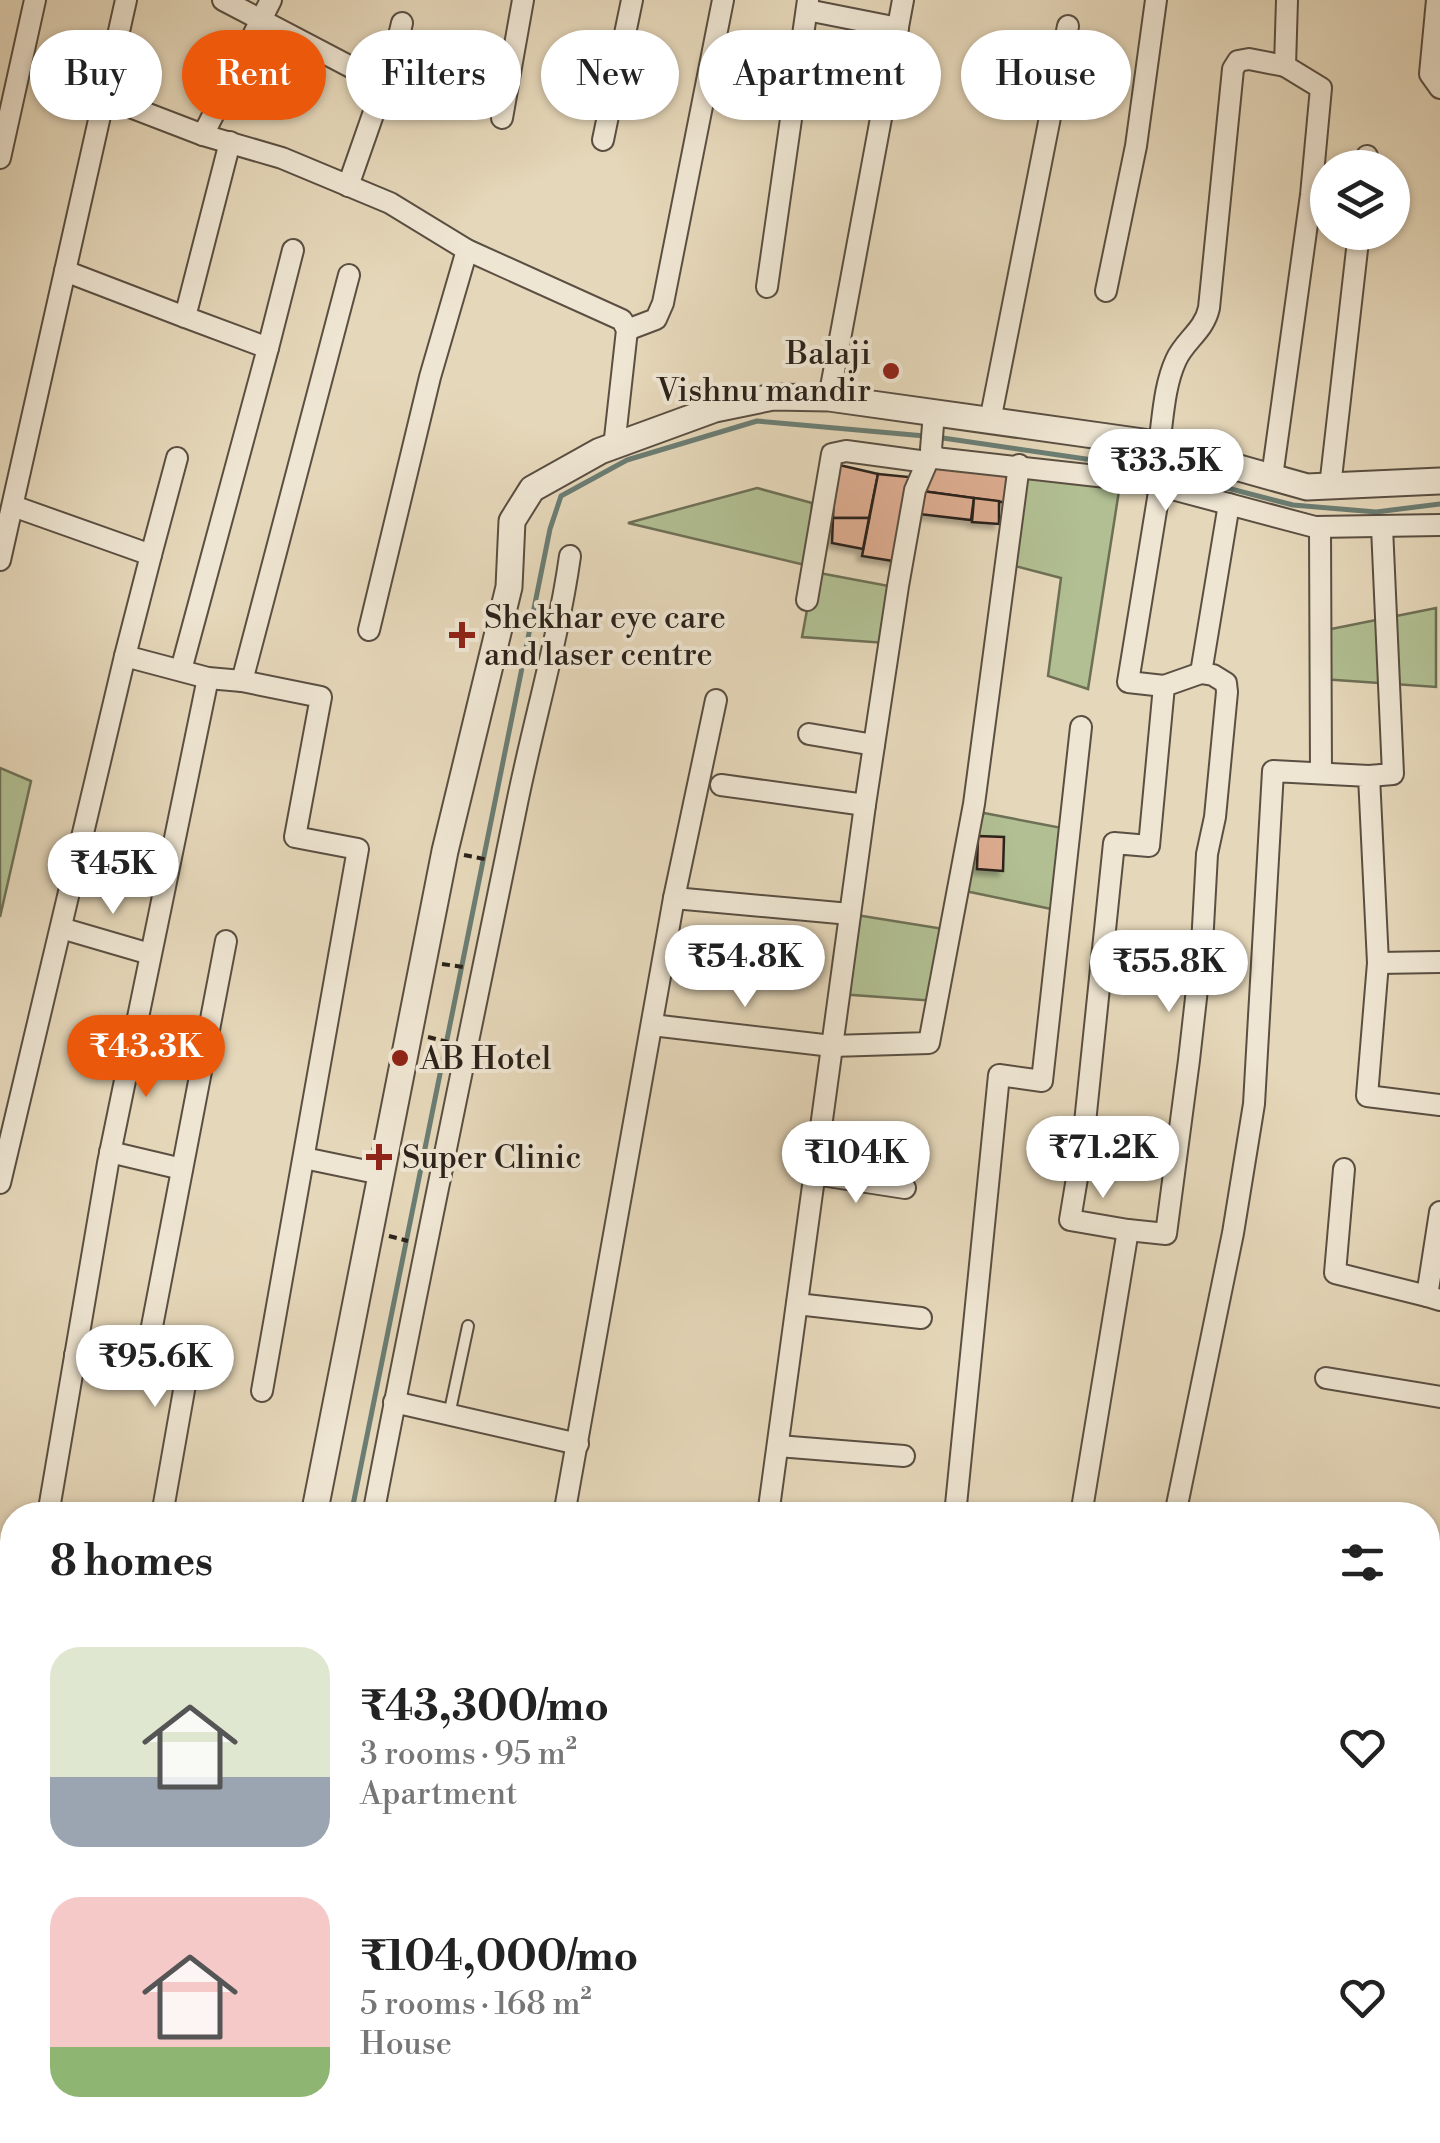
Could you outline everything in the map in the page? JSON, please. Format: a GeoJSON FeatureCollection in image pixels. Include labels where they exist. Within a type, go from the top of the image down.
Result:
{"type":"FeatureCollection","features":[{"type":"Feature","properties":{"kind":"street"},"geometry":{"type":"LineString","coordinates":[[0,158],[35,0]]}},
{"type":"Feature","properties":{"kind":"street"},"geometry":{"type":"LineString","coordinates":[[119,30],[126,0]]}},
{"type":"Feature","properties":{"kind":"street"},"geometry":{"type":"LineString","coordinates":[[223,0],[266,10],[346,60]]}},
{"type":"Feature","properties":{"kind":"street"},"geometry":{"type":"LineString","coordinates":[[518,30],[524,0]]}},
{"type":"Feature","properties":{"kind":"street"},"geometry":{"type":"LineString","coordinates":[[603,140],[632,0]]}},
{"type":"Feature","properties":{"kind":"street"},"geometry":{"type":"LineString","coordinates":[[627,330],[656,319],[663,303],[723,0]]}},
{"type":"Feature","properties":{"kind":"street"},"geometry":{"type":"LineString","coordinates":[[829,398],[903,0]]}},
{"type":"Feature","properties":{"kind":"street"},"geometry":{"type":"LineString","coordinates":[[1106,291],[1136,146],[1156,0]]}},
{"type":"Feature","properties":{"kind":"street"},"geometry":{"type":"LineString","coordinates":[[1285,66],[1286,0]]}},
{"type":"Feature","properties":{"kind":"street"},"geometry":{"type":"LineString","coordinates":[[1437,0],[1430,74],[1440,88]]}},
{"type":"Feature","properties":{"kind":"street"},"geometry":{"type":"LineString","coordinates":[[766,287],[808,5],[898,28]]}},
{"type":"Feature","properties":{"kind":"street"},"geometry":{"type":"LineString","coordinates":[[203,134],[266,10]]}},
{"type":"Feature","properties":{"kind":"street"},"geometry":{"type":"LineString","coordinates":[[401,30],[402,24]]}},
{"type":"Feature","properties":{"kind":"street"},"geometry":{"type":"LineString","coordinates":[[990,421],[1068,26]]}},
{"type":"Feature","properties":{"kind":"street"},"geometry":{"type":"LineString","coordinates":[[1159,445],[1172,368],[1183,347],[1204,325],[1210,308],[1234,69],[1238,61],[1245,59],[1285,66],[1321,88],[1311,195],[1272,478]]}},
{"type":"Feature","properties":{"kind":"street"},"geometry":{"type":"LineString","coordinates":[[162,119],[282,158],[390,204],[467,250],[622,320],[627,330],[614,446]]}},
{"type":"Feature","properties":{"kind":"street"},"geometry":{"type":"LineString","coordinates":[[0,560],[99,120]]}},
{"type":"Feature","properties":{"kind":"street"},"geometry":{"type":"LineString","coordinates":[[348,186],[371,120]]}},
{"type":"Feature","properties":{"kind":"street"},"geometry":{"type":"LineString","coordinates":[[185,317],[230,142]]}},
{"type":"Feature","properties":{"kind":"street"},"geometry":{"type":"LineString","coordinates":[[181,670],[292,250]]}},
{"type":"Feature","properties":{"kind":"street"},"geometry":{"type":"LineString","coordinates":[[368,630],[430,377],[467,250]]}},
{"type":"Feature","properties":{"kind":"street"},"geometry":{"type":"LineString","coordinates":[[1330,487],[1357,250]]}},
{"type":"Feature","properties":{"kind":"street"},"geometry":{"type":"LineString","coordinates":[[65,271],[268,348]]}},
{"type":"Feature","properties":{"kind":"street"},"geometry":{"type":"LineString","coordinates":[[242,682],[349,275]]}},
{"type":"Feature","properties":{"kind":"street"},"geometry":{"type":"LineString","coordinates":[[317,1502],[444,851],[509,587],[512,520],[532,489],[614,446],[715,409],[774,397],[829,398],[931,441],[940,459],[1019,465],[1160,486],[1320,528],[1440,525]]}},
{"type":"Feature","properties":{"kind":"street"},"geometry":{"type":"LineString","coordinates":[[807,600],[832,454],[931,441],[990,421],[1159,445],[1307,488],[1440,481]]}},
{"type":"Feature","properties":{"kind":"street"},"geometry":{"type":"LineString","coordinates":[[770,1502],[864,805],[910,510],[931,441]]}},
{"type":"Feature","properties":{"kind":"street"},"geometry":{"type":"LineString","coordinates":[[0,1183],[176,458]]}},
{"type":"Feature","properties":{"kind":"street"},"geometry":{"type":"LineString","coordinates":[[652,1024],[832,1046],[928,1043],[974,804],[1019,465]]}},
{"type":"Feature","properties":{"kind":"street"},"geometry":{"type":"LineString","coordinates":[[1160,486],[1128,682],[1164,686],[1201,673],[1226,683],[1227,692],[1190,1060],[1166,1234],[1070,1220],[1083,1142],[1114,844],[1149,846],[1164,686]]}},
{"type":"Feature","properties":{"kind":"street"},"geometry":{"type":"LineString","coordinates":[[1201,673],[1228,504]]}},
{"type":"Feature","properties":{"kind":"street"},"geometry":{"type":"LineString","coordinates":[[12,506],[151,555]]}},
{"type":"Feature","properties":{"kind":"street"},"geometry":{"type":"LineString","coordinates":[[1320,528],[1321,773]]}},
{"type":"Feature","properties":{"kind":"street"},"geometry":{"type":"LineString","coordinates":[[1178,1502],[1234,1233],[1254,1104],[1273,770],[1393,774],[1382,528]]}},
{"type":"Feature","properties":{"kind":"street"},"geometry":{"type":"LineString","coordinates":[[375,1502],[424,1245],[530,739],[564,599],[570,556]]}},
{"type":"Feature","properties":{"kind":"street"},"geometry":{"type":"LineString","coordinates":[[125,656],[208,678],[321,697],[295,837],[358,849],[262,1391]]}},
{"type":"Feature","properties":{"kind":"street"},"geometry":{"type":"LineString","coordinates":[[50,1502],[110,1152],[208,678]]}},
{"type":"Feature","properties":{"kind":"street"},"geometry":{"type":"LineString","coordinates":[[567,1502],[674,898],[716,700]]}},
{"type":"Feature","properties":{"kind":"street"},"geometry":{"type":"LineString","coordinates":[[956,1502],[999,1075],[1042,1081],[1080,727]]}},
{"type":"Feature","properties":{"kind":"street"},"geometry":{"type":"LineString","coordinates":[[808,734],[874,745]]}},
{"type":"Feature","properties":{"kind":"street"},"geometry":{"type":"LineString","coordinates":[[1369,776],[1378,963],[1367,1096],[1440,1105]]}},
{"type":"Feature","properties":{"kind":"street"},"geometry":{"type":"LineString","coordinates":[[721,785],[864,805]]}},
{"type":"Feature","properties":{"kind":"street"},"geometry":{"type":"LineString","coordinates":[[674,898],[850,914]]}},
{"type":"Feature","properties":{"kind":"street"},"geometry":{"type":"LineString","coordinates":[[60,928],[150,954]]}},
{"type":"Feature","properties":{"kind":"street"},"geometry":{"type":"LineString","coordinates":[[144,1368],[226,941]]}},
{"type":"Feature","properties":{"kind":"street"},"geometry":{"type":"LineString","coordinates":[[1378,963],[1440,962]]}},
{"type":"Feature","properties":{"kind":"street"},"geometry":{"type":"LineString","coordinates":[[110,1152],[182,1169]]}},
{"type":"Feature","properties":{"kind":"street"},"geometry":{"type":"LineString","coordinates":[[304,1158],[381,1174]]}},
{"type":"Feature","properties":{"kind":"street"},"geometry":{"type":"LineString","coordinates":[[1344,1169],[1335,1273],[1434,1298],[1440,1212]]}},
{"type":"Feature","properties":{"kind":"street"},"geometry":{"type":"LineString","coordinates":[[815,1174],[905,1188]]}},
{"type":"Feature","properties":{"kind":"street"},"geometry":{"type":"LineString","coordinates":[[1084,1502],[1128,1230]]}},
{"type":"Feature","properties":{"kind":"street"},"geometry":{"type":"LineString","coordinates":[[797,1304],[921,1318]]}},
{"type":"Feature","properties":{"kind":"street"},"geometry":{"type":"LineString","coordinates":[[75,1355],[186,1379],[164,1502]]}},
{"type":"Feature","properties":{"kind":"street"},"geometry":{"type":"LineString","coordinates":[[1326,1378],[1440,1397]]}},
{"type":"Feature","properties":{"kind":"street"},"geometry":{"type":"LineString","coordinates":[[394,1402],[578,1444]]}},
{"type":"Feature","properties":{"kind":"street"},"geometry":{"type":"LineString","coordinates":[[778,1446],[904,1456]]}},
{"type":"Feature","properties":{"kind":"lane"},"geometry":{"type":"LineString","coordinates":[[448,1415],[468,1326]]}},
{"type":"Feature","properties":{"kind":"path"},"geometry":{"type":"LineString","coordinates":[[466,856],[487,860]]}},
{"type":"Feature","properties":{"kind":"path"},"geometry":{"type":"LineString","coordinates":[[448,965],[467,968]]}},
{"type":"Feature","properties":{"kind":"path"},"geometry":{"type":"LineString","coordinates":[[432,1038],[454,1044]]}},
{"type":"Feature","properties":{"kind":"path"},"geometry":{"type":"LineString","coordinates":[[390,1236],[411,1242]]}},
{"type":"Feature","properties":{"kind":"green space"},"geometry":{"type":"Polygon","coordinates":[[[1022,472],[1121,478],[1088,689],[1048,676],[1061,578],[1015,566],[1022,472]]]}},
{"type":"Feature","properties":{"kind":"green space"},"geometry":{"type":"Polygon","coordinates":[[[757,488],[812,503],[809,566],[628,523],[757,488]]]}},
{"type":"Feature","properties":{"kind":"green space"},"geometry":{"type":"Polygon","coordinates":[[[814,572],[894,587],[886,643],[802,637],[814,572]]]}},
{"type":"Feature","properties":{"kind":"green space"},"geometry":{"type":"Polygon","coordinates":[[[1436,608],[1436,687],[1322,679],[1321,631],[1436,608]]]}},
{"type":"Feature","properties":{"kind":"green space"},"geometry":{"type":"Polygon","coordinates":[[[0,768],[31,781],[0,917],[0,768]]]}},
{"type":"Feature","properties":{"kind":"green space"},"geometry":{"type":"Polygon","coordinates":[[[984,813],[1067,829],[1056,910],[965,891],[970,837],[984,813]]]}},
{"type":"Feature","properties":{"kind":"green space"},"geometry":{"type":"Polygon","coordinates":[[[850,914],[950,930],[936,1001],[839,994],[850,914]]]}},
{"type":"Feature","properties":{"kind":"building"},"geometry":{"type":"Polygon","coordinates":[[[928,462],[1013,473],[1009,503],[922,491],[928,462]]]}},
{"type":"Feature","properties":{"kind":"building"},"geometry":{"type":"Polygon","coordinates":[[[835,464],[878,474],[869,518],[833,518],[835,464]]]}},
{"type":"Feature","properties":{"kind":"building"},"geometry":{"type":"Polygon","coordinates":[[[878,474],[909,477],[899,562],[862,556],[878,474]]]}},
{"type":"Feature","properties":{"kind":"building"},"geometry":{"type":"Polygon","coordinates":[[[922,491],[974,498],[971,520],[919,514],[922,491]]]}},
{"type":"Feature","properties":{"kind":"building"},"geometry":{"type":"Polygon","coordinates":[[[974,498],[999,501],[999,524],[972,522],[974,498]]]}},
{"type":"Feature","properties":{"kind":"building"},"geometry":{"type":"Polygon","coordinates":[[[833,518],[869,518],[863,549],[832,543],[833,518]]]}},
{"type":"Feature","properties":{"kind":"building"},"geometry":{"type":"Polygon","coordinates":[[[978,836],[1004,837],[1003,871],[977,869],[978,836]]]}},
{"type":"Feature","properties":{"kind":"waterway"},"geometry":{"type":"LineString","coordinates":[[354,1502],[550,529],[561,496],[627,460],[757,421],[925,436]]}},
{"type":"Feature","properties":{"kind":"waterway"},"geometry":{"type":"LineString","coordinates":[[936,437],[1154,469],[1293,505],[1376,512],[1440,504]]}},
{"type":"Feature","properties":{"kind":"place","name":"Balaji Vishnu mandir"},"geometry":{"type":"Point","coordinates":[891,371]}},
{"type":"Feature","properties":{"kind":"place","name":"Shekhar eye care and laser centre"},"geometry":{"type":"Point","coordinates":[462,635]}},
{"type":"Feature","properties":{"kind":"place","name":"AB Hotel"},"geometry":{"type":"Point","coordinates":[400,1058]}},
{"type":"Feature","properties":{"kind":"place","name":"Super Clinic"},"geometry":{"type":"Point","coordinates":[379,1157]}}]}
